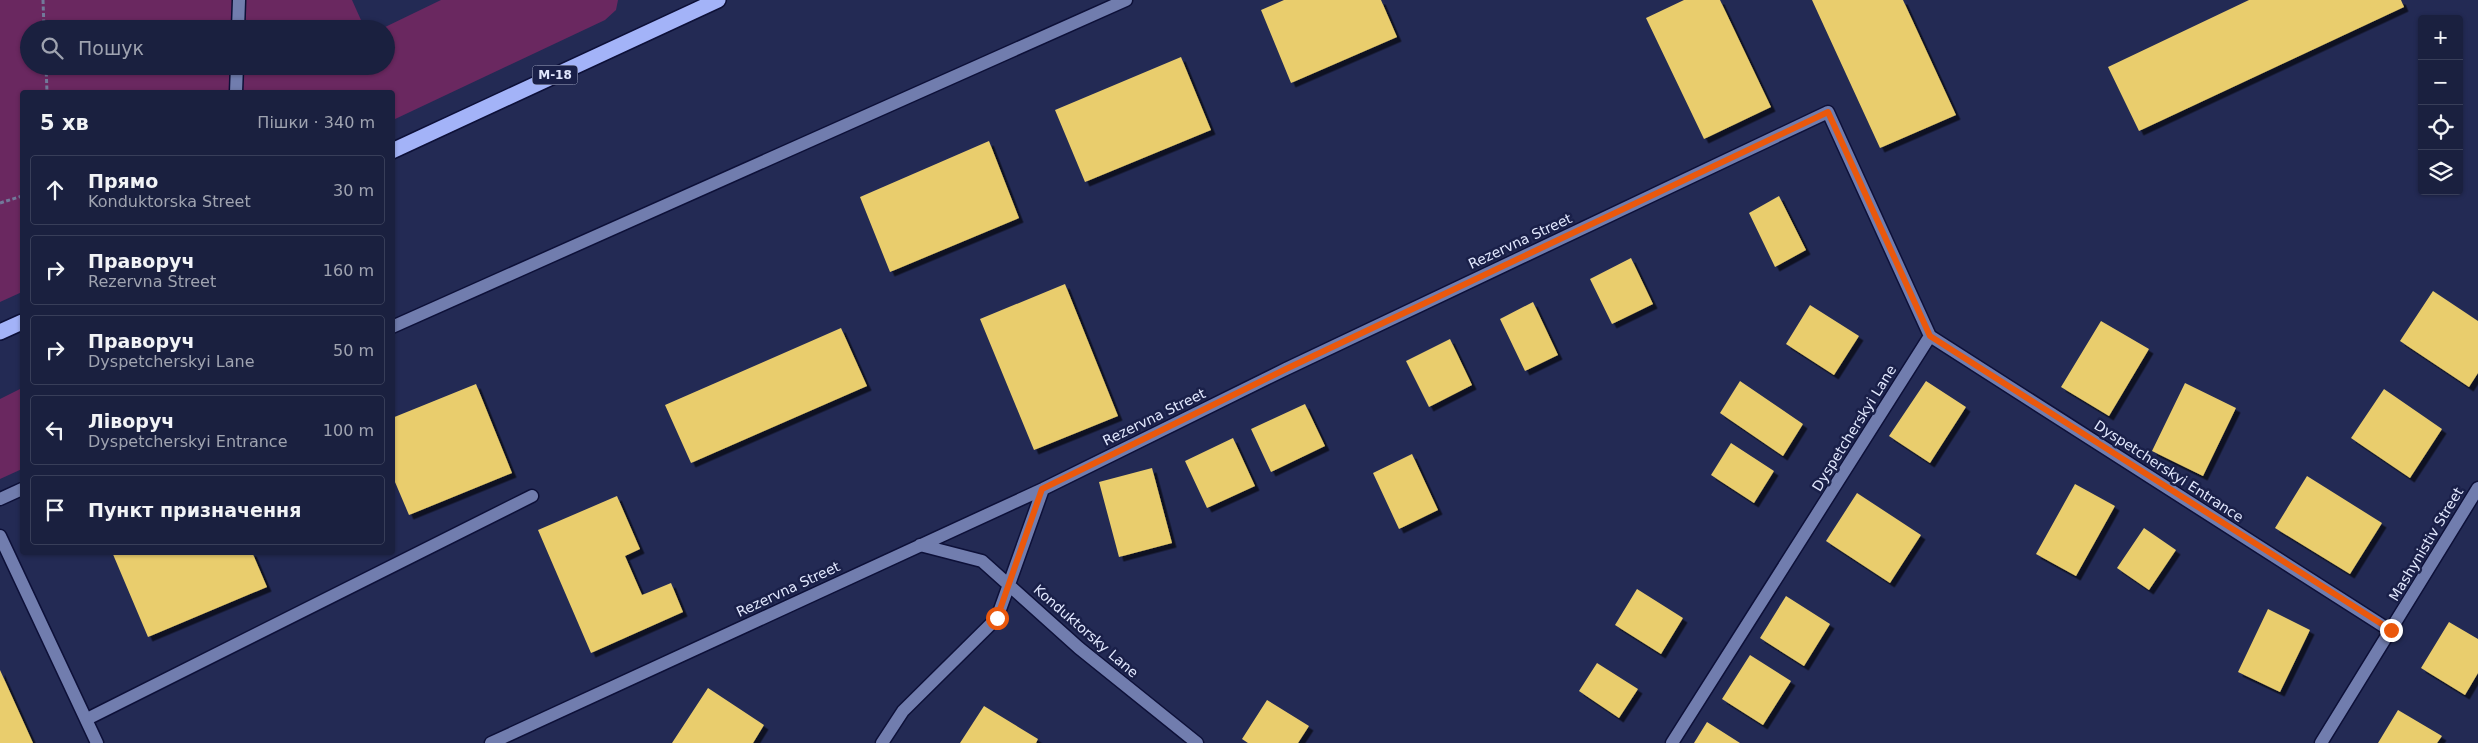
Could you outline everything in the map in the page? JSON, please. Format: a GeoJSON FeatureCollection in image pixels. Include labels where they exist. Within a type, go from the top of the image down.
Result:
{"type":"FeatureCollection","features":[{"type":"Feature","properties":{"kind":"highway","name":"М-18"},"geometry":{"type":"LineString","coordinates":[[395,150],[718,0]]}},
{"type":"Feature","properties":{"kind":"highway"},"geometry":{"type":"LineString","coordinates":[[0,332],[20,323]]}},
{"type":"Feature","properties":{"kind":"street"},"geometry":{"type":"LineString","coordinates":[[238,20],[239,0]]}},
{"type":"Feature","properties":{"kind":"street"},"geometry":{"type":"LineString","coordinates":[[395,326],[1126,0]]}},
{"type":"Feature","properties":{"kind":"street"},"geometry":{"type":"LineString","coordinates":[[236,90],[237,75]]}},
{"type":"Feature","properties":{"kind":"street","name":"Rezervna Street"},"geometry":{"type":"LineString","coordinates":[[491,743],[1042,489],[1286,369],[1828,112],[1930,336]]}},
{"type":"Feature","properties":{"kind":"street","name":"Dyspetcherskyi Entrance"},"geometry":{"type":"LineString","coordinates":[[1930,336],[2391,630]]}},
{"type":"Feature","properties":{"kind":"street","name":"Dyspetcherskyi Lane"},"geometry":{"type":"LineString","coordinates":[[1672,743],[1930,336]]}},
{"type":"Feature","properties":{"kind":"street","name":"Mashynistiv Street"},"geometry":{"type":"LineString","coordinates":[[2321,743],[2478,488]]}},
{"type":"Feature","properties":{"kind":"street"},"geometry":{"type":"LineString","coordinates":[[882,743],[903,712],[997,618],[1042,489]]}},
{"type":"Feature","properties":{"kind":"street"},"geometry":{"type":"LineString","coordinates":[[0,499],[20,490]]}},
{"type":"Feature","properties":{"kind":"street"},"geometry":{"type":"LineString","coordinates":[[87,719],[532,496]]}},
{"type":"Feature","properties":{"kind":"street"},"geometry":{"type":"LineString","coordinates":[[0,536],[97,743]]}},
{"type":"Feature","properties":{"kind":"street","name":"Konduktorsky Lane"},"geometry":{"type":"LineString","coordinates":[[920,545],[982,561],[1078,648],[1197,743]]}},
{"type":"Feature","properties":{"kind":"path"},"geometry":{"type":"LineString","coordinates":[[43,0],[44,20]]}},
{"type":"Feature","properties":{"kind":"path"},"geometry":{"type":"LineString","coordinates":[[46,75],[47,90]]}},
{"type":"Feature","properties":{"kind":"path"},"geometry":{"type":"LineString","coordinates":[[0,203],[20,197]]}},
{"type":"Feature","properties":{"kind":"shaded area"},"geometry":{"type":"Polygon","coordinates":[[[0,0],[352,0],[361,20],[20,20],[20,75],[395,75],[395,22],[441,0],[618,0],[616,10],[605,20],[395,119],[395,90],[20,90],[20,293],[0,302],[0,0]]]}},
{"type":"Feature","properties":{"kind":"shaded area"},"geometry":{"type":"Polygon","coordinates":[[[20,389],[20,470],[0,479],[0,399],[20,389]]]}},
{"type":"Feature","properties":{"kind":"building"},"geometry":{"type":"Polygon","coordinates":[[[1284,0],[1381,0],[1397,37],[1291,83],[1261,10],[1284,0]]]}},
{"type":"Feature","properties":{"kind":"building"},"geometry":{"type":"Polygon","coordinates":[[[1684,0],[1720,0],[1771,107],[1704,139],[1646,18],[1684,0]]]}},
{"type":"Feature","properties":{"kind":"building"},"geometry":{"type":"Polygon","coordinates":[[[1812,0],[1903,0],[1956,115],[1880,148],[1812,0]]]}},
{"type":"Feature","properties":{"kind":"building"},"geometry":{"type":"Polygon","coordinates":[[[2249,0],[2401,0],[2404,7],[2139,131],[2108,67],[2249,0]]]}},
{"type":"Feature","properties":{"kind":"building"},"geometry":{"type":"Polygon","coordinates":[[[1181,57],[1211,130],[1085,182],[1055,110],[1181,57]]]}},
{"type":"Feature","properties":{"kind":"building"},"geometry":{"type":"Polygon","coordinates":[[[989,141],[1019,218],[890,272],[860,197],[989,141]]]}},
{"type":"Feature","properties":{"kind":"building"},"geometry":{"type":"Polygon","coordinates":[[[1779,196],[1806,250],[1775,267],[1749,213],[1779,196]]]}},
{"type":"Feature","properties":{"kind":"building"},"geometry":{"type":"Polygon","coordinates":[[[1631,258],[1653,304],[1612,324],[1590,279],[1631,258]]]}},
{"type":"Feature","properties":{"kind":"building"},"geometry":{"type":"Polygon","coordinates":[[[1065,284],[1118,416],[1034,450],[980,319],[1065,284]]]}},
{"type":"Feature","properties":{"kind":"building"},"geometry":{"type":"Polygon","coordinates":[[[2433,291],[2478,321],[2478,373],[2469,387],[2400,341],[2433,291]]]}},
{"type":"Feature","properties":{"kind":"building"},"geometry":{"type":"Polygon","coordinates":[[[1533,302],[1558,355],[1525,371],[1500,319],[1533,302]]]}},
{"type":"Feature","properties":{"kind":"building"},"geometry":{"type":"Polygon","coordinates":[[[1810,305],[1859,336],[1834,375],[1786,344],[1810,305]]]}},
{"type":"Feature","properties":{"kind":"building"},"geometry":{"type":"Polygon","coordinates":[[[2101,321],[2149,349],[2109,416],[2061,387],[2101,321]]]}},
{"type":"Feature","properties":{"kind":"building"},"geometry":{"type":"Polygon","coordinates":[[[841,328],[867,386],[691,463],[665,405],[841,328]]]}},
{"type":"Feature","properties":{"kind":"building"},"geometry":{"type":"Polygon","coordinates":[[[1450,339],[1472,385],[1429,407],[1406,361],[1450,339]]]}},
{"type":"Feature","properties":{"kind":"building"},"geometry":{"type":"Polygon","coordinates":[[[1740,381],[1803,424],[1783,456],[1720,413],[1740,381]]]}},
{"type":"Feature","properties":{"kind":"building"},"geometry":{"type":"Polygon","coordinates":[[[1926,381],[1966,407],[1930,463],[1889,436],[1926,381]]]}},
{"type":"Feature","properties":{"kind":"building"},"geometry":{"type":"Polygon","coordinates":[[[2185,383],[2236,408],[2203,476],[2152,451],[2185,383]]]}},
{"type":"Feature","properties":{"kind":"building"},"geometry":{"type":"Polygon","coordinates":[[[476,384],[512,473],[409,515],[395,482],[395,417],[476,384]]]}},
{"type":"Feature","properties":{"kind":"building"},"geometry":{"type":"Polygon","coordinates":[[[2384,389],[2442,429],[2410,478],[2351,438],[2384,389]]]}},
{"type":"Feature","properties":{"kind":"building"},"geometry":{"type":"Polygon","coordinates":[[[1305,404],[1325,446],[1271,472],[1251,429],[1305,404]]]}},
{"type":"Feature","properties":{"kind":"building"},"geometry":{"type":"Polygon","coordinates":[[[1233,438],[1255,486],[1207,508],[1185,461],[1233,438]]]}},
{"type":"Feature","properties":{"kind":"building"},"geometry":{"type":"Polygon","coordinates":[[[1731,443],[1774,471],[1754,503],[1711,475],[1731,443]]]}},
{"type":"Feature","properties":{"kind":"building"},"geometry":{"type":"Polygon","coordinates":[[[1412,454],[1438,510],[1399,529],[1373,473],[1412,454]]]}},
{"type":"Feature","properties":{"kind":"building"},"geometry":{"type":"Polygon","coordinates":[[[1152,468],[1172,543],[1119,557],[1099,482],[1152,468]]]}},
{"type":"Feature","properties":{"kind":"building"},"geometry":{"type":"Polygon","coordinates":[[[2307,476],[2382,523],[2350,574],[2275,528],[2307,476]]]}},
{"type":"Feature","properties":{"kind":"building"},"geometry":{"type":"Polygon","coordinates":[[[2075,484],[2115,506],[2076,576],[2036,554],[2075,484]]]}},
{"type":"Feature","properties":{"kind":"building"},"geometry":{"type":"Polygon","coordinates":[[[1857,493],[1921,535],[1890,583],[1826,541],[1857,493]]]}},
{"type":"Feature","properties":{"kind":"building"},"geometry":{"type":"Polygon","coordinates":[[[617,496],[640,549],[625,556],[642,595],[671,583],[683,612],[591,653],[538,530],[617,496]]]}},
{"type":"Feature","properties":{"kind":"building"},"geometry":{"type":"Polygon","coordinates":[[[2144,528],[2176,550],[2149,590],[2117,568],[2144,528]]]}},
{"type":"Feature","properties":{"kind":"building"},"geometry":{"type":"Polygon","coordinates":[[[113,555],[253,555],[267,587],[148,637],[113,555]]]}},
{"type":"Feature","properties":{"kind":"building"},"geometry":{"type":"Polygon","coordinates":[[[1637,589],[1683,618],[1661,654],[1615,625],[1637,589]]]}},
{"type":"Feature","properties":{"kind":"building"},"geometry":{"type":"Polygon","coordinates":[[[1786,596],[1830,624],[1804,666],[1760,638],[1786,596]]]}},
{"type":"Feature","properties":{"kind":"building"},"geometry":{"type":"Polygon","coordinates":[[[2268,609],[2310,630],[2280,692],[2238,672],[2268,609]]]}},
{"type":"Feature","properties":{"kind":"building"},"geometry":{"type":"Polygon","coordinates":[[[2449,622],[2478,639],[2478,673],[2465,695],[2421,668],[2449,622]]]}},
{"type":"Feature","properties":{"kind":"building"},"geometry":{"type":"Polygon","coordinates":[[[1750,655],[1791,681],[1763,725],[1722,699],[1750,655]]]}},
{"type":"Feature","properties":{"kind":"building"},"geometry":{"type":"Polygon","coordinates":[[[1597,663],[1638,689],[1619,718],[1579,691],[1597,663]]]}},
{"type":"Feature","properties":{"kind":"building"},"geometry":{"type":"Polygon","coordinates":[[[0,670],[33,743],[0,743],[0,670]]]}},
{"type":"Feature","properties":{"kind":"building"},"geometry":{"type":"Polygon","coordinates":[[[708,688],[764,725],[753,743],[672,743],[708,688]]]}},
{"type":"Feature","properties":{"kind":"building"},"geometry":{"type":"Polygon","coordinates":[[[1267,700],[1309,726],[1298,743],[1248,743],[1242,739],[1267,700]]]}},
{"type":"Feature","properties":{"kind":"building"},"geometry":{"type":"Polygon","coordinates":[[[984,706],[1038,739],[1036,743],[960,743],[984,706]]]}},
{"type":"Feature","properties":{"kind":"building"},"geometry":{"type":"Polygon","coordinates":[[[2398,710],[2442,736],[2437,743],[2378,743],[2398,710]]]}},
{"type":"Feature","properties":{"kind":"building"},"geometry":{"type":"Polygon","coordinates":[[[1707,722],[1740,743],[1694,743],[1707,722]]]}},
{"type":"Feature","properties":{"kind":"route"},"geometry":{"type":"LineString","coordinates":[[997,618],[1042,489],[1286,369],[1828,112],[1930,336],[2391,630]]}}]}
